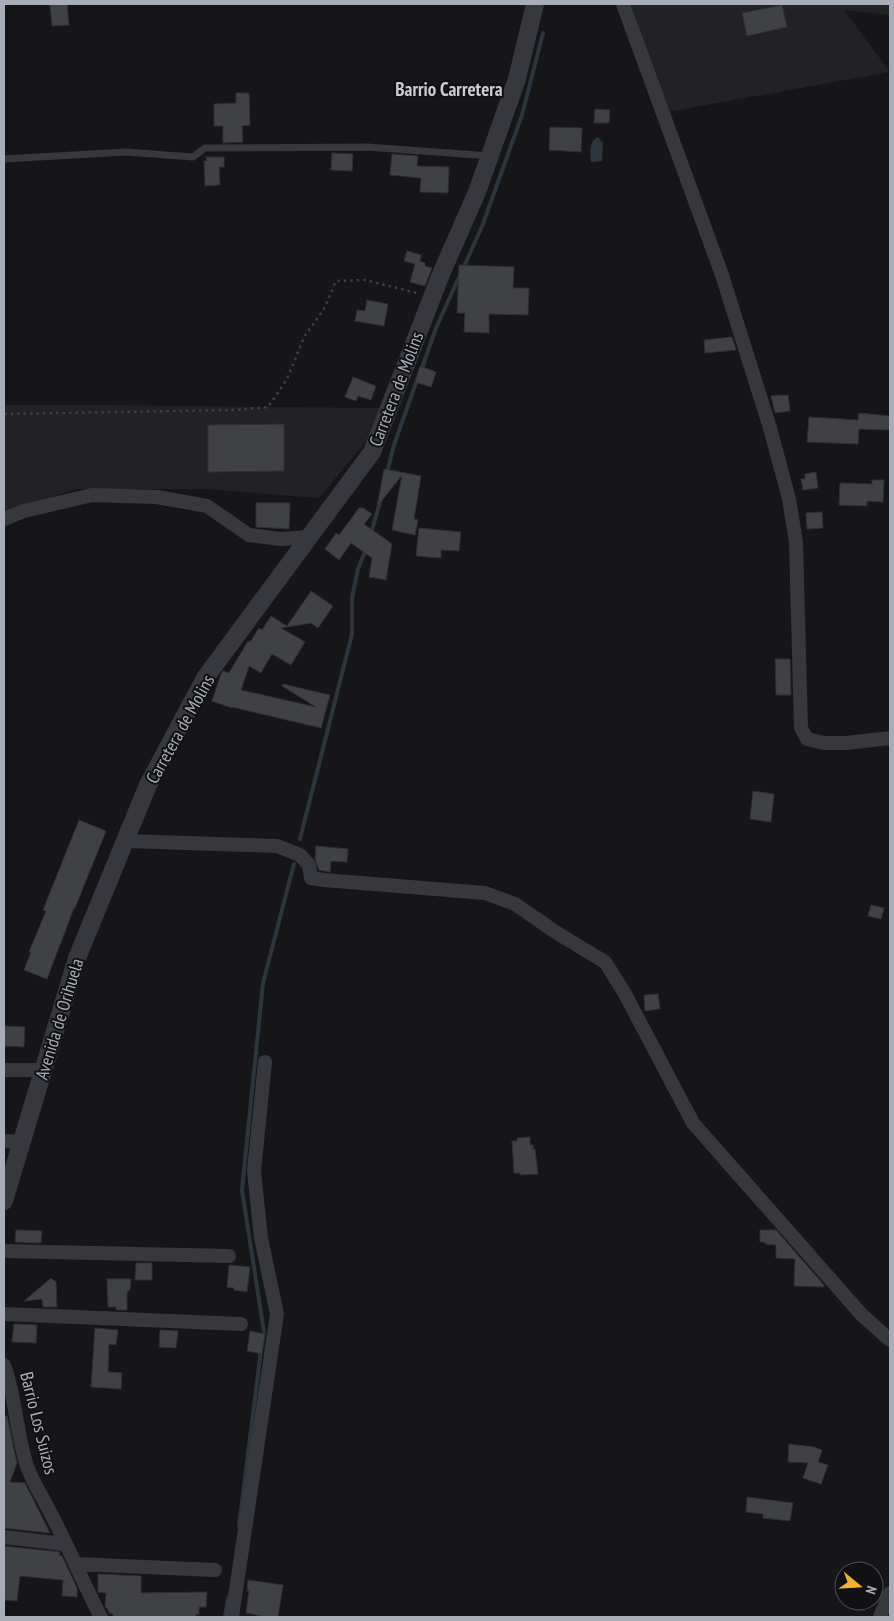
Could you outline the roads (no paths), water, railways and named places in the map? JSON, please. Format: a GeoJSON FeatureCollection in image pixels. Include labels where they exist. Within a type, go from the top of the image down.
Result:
{"type":"FeatureCollection","features":[{"type":"Feature","properties":{"kind":"street","name":"Carretera de Molins"},"geometry":{"type":"LineString","coordinates":[[125,841],[148,785],[205,678],[372,452],[432,297],[477,192],[518,80],[535,4]]}},
{"type":"Feature","properties":{"kind":"street"},"geometry":{"type":"LineString","coordinates":[[623,4],[722,275],[770,428],[789,499],[796,542],[800,728],[807,739],[824,744],[890,738]]}},
{"type":"Feature","properties":{"kind":"street"},"geometry":{"type":"LineString","coordinates":[[4,519],[24,511],[92,495],[157,497],[207,506],[248,535],[281,540],[309,537]]}},
{"type":"Feature","properties":{"kind":"street"},"geometry":{"type":"LineString","coordinates":[[125,841],[278,846],[300,854],[309,865],[310,878],[485,893],[515,904],[557,933],[605,962],[624,992],[693,1123],[862,1314],[890,1340]]}},
{"type":"Feature","properties":{"kind":"street","name":"Avenida de Orihuela"},"geometry":{"type":"LineString","coordinates":[[4,1201],[77,958],[125,841]]}},
{"type":"Feature","properties":{"kind":"street"},"geometry":{"type":"LineString","coordinates":[[232,1617],[277,1314],[262,1238],[254,1171],[265,1062]]}},
{"type":"Feature","properties":{"kind":"street"},"geometry":{"type":"LineString","coordinates":[[4,1070],[43,1070]]}},
{"type":"Feature","properties":{"kind":"street"},"geometry":{"type":"LineString","coordinates":[[4,1141],[21,1142]]}},
{"type":"Feature","properties":{"kind":"street"},"geometry":{"type":"LineString","coordinates":[[4,1251],[229,1256]]}},
{"type":"Feature","properties":{"kind":"street"},"geometry":{"type":"LineString","coordinates":[[4,1314],[241,1324]]}},
{"type":"Feature","properties":{"kind":"street","name":"Barrio Los Suizos"},"geometry":{"type":"LineString","coordinates":[[4,1365],[13,1396],[20,1440],[36,1488],[51,1514],[101,1617]]}},
{"type":"Feature","properties":{"kind":"street"},"geometry":{"type":"LineString","coordinates":[[4,1537],[65,1544]]}},
{"type":"Feature","properties":{"kind":"street"},"geometry":{"type":"LineString","coordinates":[[75,1564],[215,1570]]}},
{"type":"Feature","properties":{"kind":"street"},"geometry":{"type":"LineString","coordinates":[[880,1617],[890,1594]]}},
{"type":"Feature","properties":{"kind":"lane"},"geometry":{"type":"LineString","coordinates":[[4,159],[126,152],[193,157],[205,148],[367,148],[490,156]]}},
{"type":"Feature","properties":{"kind":"waterway"},"geometry":{"type":"LineString","coordinates":[[463,269],[483,224],[522,115],[543,33]]}},
{"type":"Feature","properties":{"kind":"waterway"},"geometry":{"type":"LineString","coordinates":[[421,371],[436,328],[460,275]]}},
{"type":"Feature","properties":{"kind":"waterway"},"geometry":{"type":"LineString","coordinates":[[387,473],[394,445],[417,380]]}},
{"type":"Feature","properties":{"kind":"waterway"},"geometry":{"type":"LineString","coordinates":[[371,533],[381,499]]}},
{"type":"Feature","properties":{"kind":"waterway"},"geometry":{"type":"LineString","coordinates":[[300,839],[352,634],[352,598],[358,569],[366,549]]}},
{"type":"Feature","properties":{"kind":"waterway"},"geometry":{"type":"LineString","coordinates":[[263,1338],[264,1332],[242,1190],[263,983],[294,864]]}},
{"type":"Feature","properties":{"kind":"waterway"},"geometry":{"type":"LineString","coordinates":[[239,1526],[261,1350]]}},
{"type":"Feature","properties":{"kind":"waterway"},"geometry":{"type":"LineString","coordinates":[[225,1617],[228,1598]]}},
{"type":"Feature","properties":{"kind":"district","name":"Barrio Carretera"},"geometry":{"type":"Point","coordinates":[449,89]}}]}
